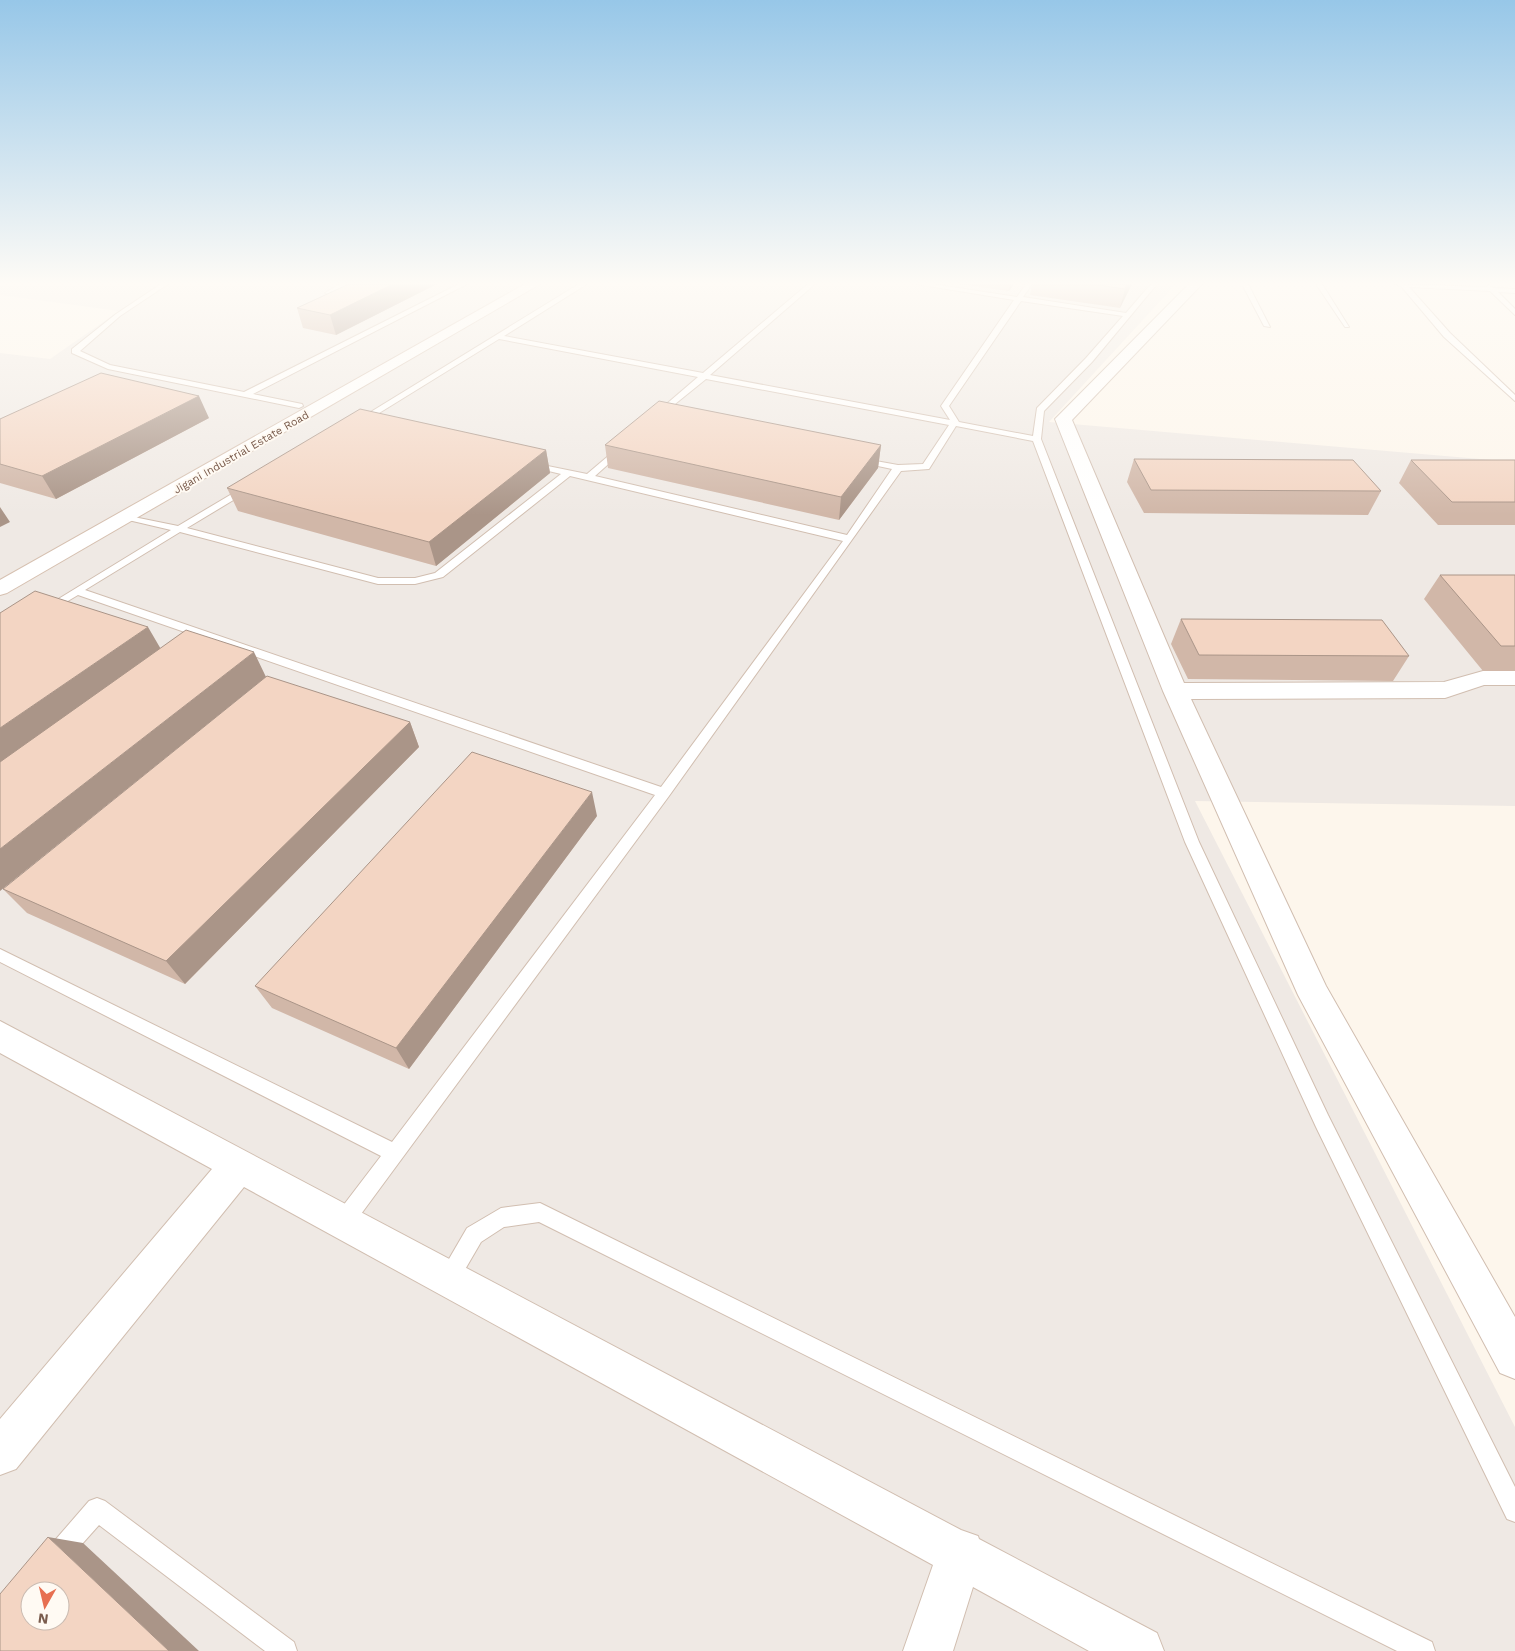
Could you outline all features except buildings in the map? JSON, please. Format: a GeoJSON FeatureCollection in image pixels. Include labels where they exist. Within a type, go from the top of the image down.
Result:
{"type":"FeatureCollection","features":[{"type":"Feature","properties":{"kind":"street","name":"Jigani Industrial Estate Road"},"geometry":{"type":"LineString","coordinates":[[0,573],[379,361]]}},
{"type":"Feature","properties":{"kind":"street","name":"Jigani Industrial Estate Road"},"geometry":{"type":"LineString","coordinates":[[0,588],[399,361]]}},
{"type":"Feature","properties":{"kind":"street"},"geometry":{"type":"LineString","coordinates":[[1120,361],[1063,419],[1175,690],[1314,995],[1515,1358]]}},
{"type":"Feature","properties":{"kind":"street"},"geometry":{"type":"LineString","coordinates":[[1175,690],[1445,690],[1483,678],[1515,678]]}},
{"type":"Feature","properties":{"kind":"street"},"geometry":{"type":"LineString","coordinates":[[0,1036],[1139,1651]]}},
{"type":"Feature","properties":{"kind":"street"},"geometry":{"type":"LineString","coordinates":[[0,1453],[238,1166]]}},
{"type":"Feature","properties":{"kind":"street"},"geometry":{"type":"LineString","coordinates":[[928,1651],[960,1553]]}},
{"type":"Feature","properties":{"kind":"lane"},"geometry":{"type":"LineString","coordinates":[[96,361],[108,367],[299,406]]}},
{"type":"Feature","properties":{"kind":"lane"},"geometry":{"type":"LineString","coordinates":[[247,394],[312,361]]}},
{"type":"Feature","properties":{"kind":"lane"},"geometry":{"type":"LineString","coordinates":[[371,430],[352,426],[459,361]]}},
{"type":"Feature","properties":{"kind":"lane"},"geometry":{"type":"LineString","coordinates":[[625,361],[1037,439]]}},
{"type":"Feature","properties":{"kind":"lane"},"geometry":{"type":"LineString","coordinates":[[665,420],[652,421],[722,361]]}},
{"type":"Feature","properties":{"kind":"lane"},"geometry":{"type":"LineString","coordinates":[[955,422],[945,406],[976,361]]}},
{"type":"Feature","properties":{"kind":"lane"},"geometry":{"type":"LineString","coordinates":[[1088,361],[1040,410],[1037,439],[1192,842],[1322,1120],[1515,1511]]}},
{"type":"Feature","properties":{"kind":"lane"},"geometry":{"type":"LineString","coordinates":[[1475,361],[1515,399]]}},
{"type":"Feature","properties":{"kind":"lane"},"geometry":{"type":"LineString","coordinates":[[849,458],[898,468],[926,467],[955,422]]}},
{"type":"Feature","properties":{"kind":"lane"},"geometry":{"type":"LineString","coordinates":[[588,478],[628,442]]}},
{"type":"Feature","properties":{"kind":"lane"},"geometry":{"type":"LineString","coordinates":[[521,462],[849,539]]}},
{"type":"Feature","properties":{"kind":"lane"},"geometry":{"type":"LineString","coordinates":[[343,1222],[664,793],[849,539],[898,468]]}},
{"type":"Feature","properties":{"kind":"lane"},"geometry":{"type":"LineString","coordinates":[[127,517],[180,528],[378,581],[415,581],[439,575],[568,472]]}},
{"type":"Feature","properties":{"kind":"lane"},"geometry":{"type":"LineString","coordinates":[[34,617],[253,485]]}},
{"type":"Feature","properties":{"kind":"lane"},"geometry":{"type":"LineString","coordinates":[[77,591],[664,793]]}},
{"type":"Feature","properties":{"kind":"lane"},"geometry":{"type":"LineString","coordinates":[[0,955],[395,1153]]}},
{"type":"Feature","properties":{"kind":"lane"},"geometry":{"type":"LineString","coordinates":[[448,1279],[474,1235],[501,1218],[540,1212],[1423,1651]]}},
{"type":"Feature","properties":{"kind":"lane"},"geometry":{"type":"LineString","coordinates":[[45,1569],[97,1509],[285,1651]]}},
{"type":"Feature","properties":{"kind":"shaded area"},"geometry":{"type":"Polygon","coordinates":[[[0,361],[1105,361],[1049,422],[1515,462],[1515,806],[1195,801],[1515,1427],[1515,1651],[0,1651],[0,361]]]}}]}
